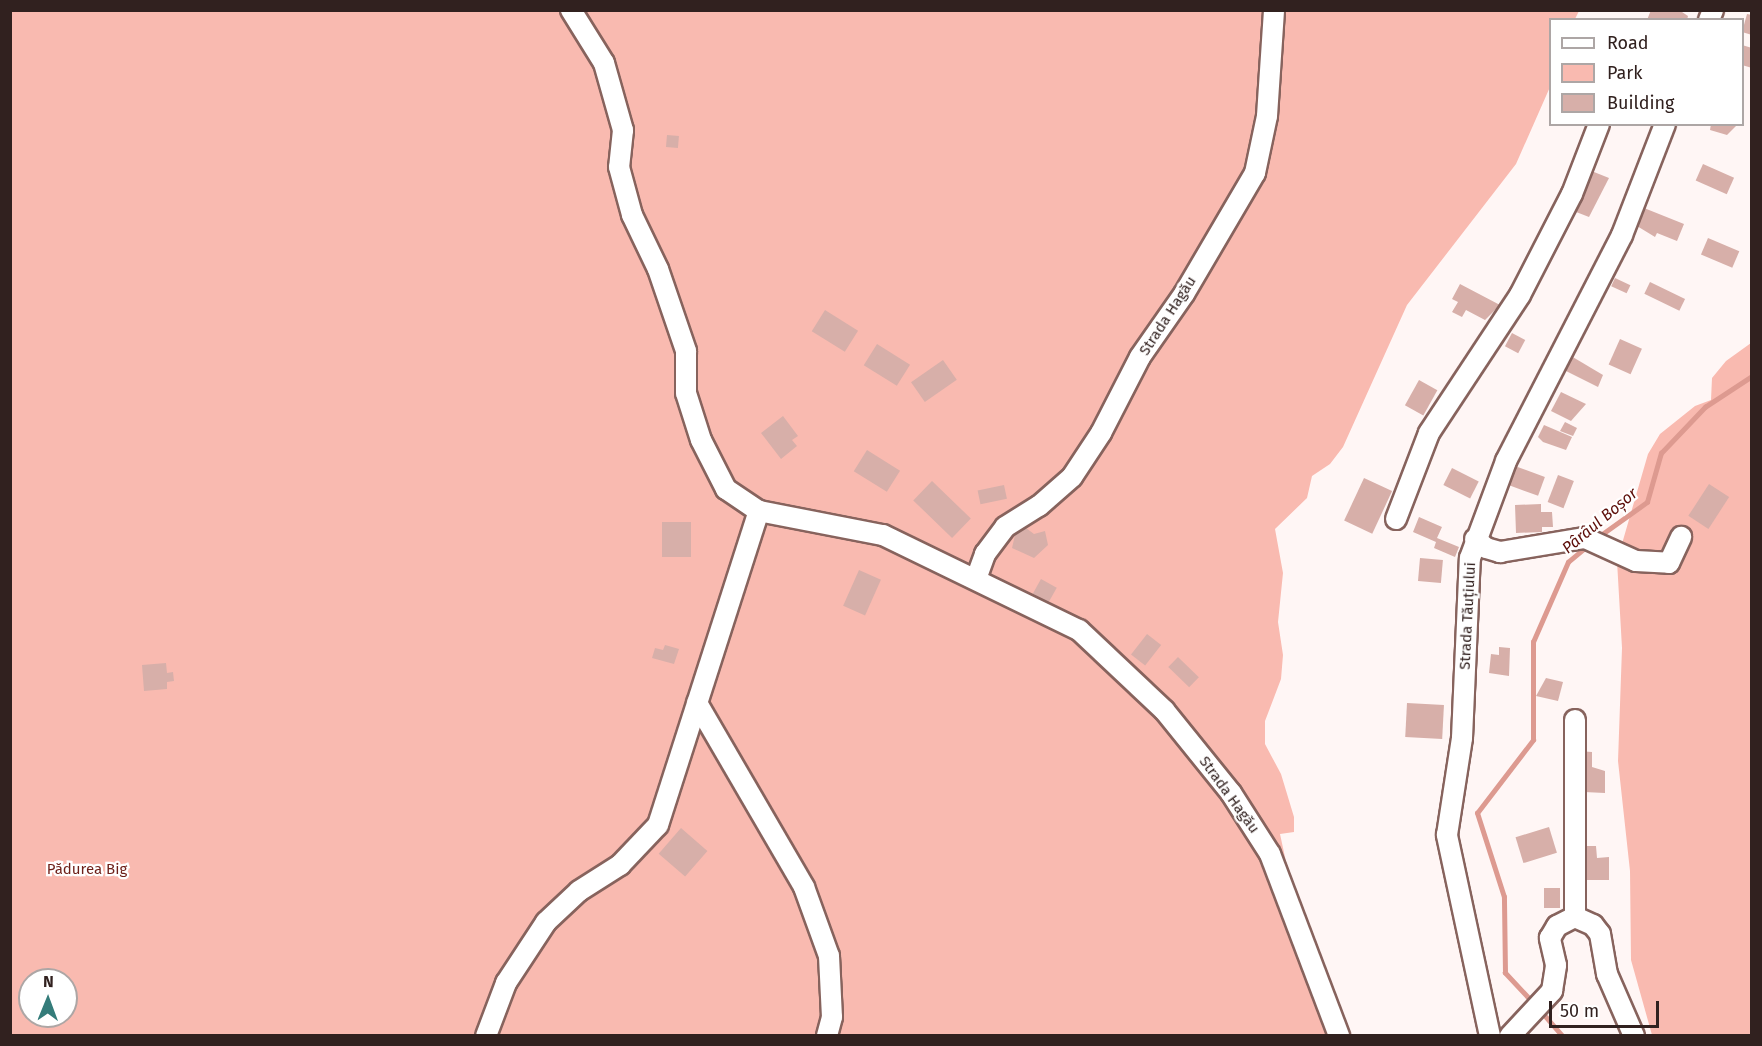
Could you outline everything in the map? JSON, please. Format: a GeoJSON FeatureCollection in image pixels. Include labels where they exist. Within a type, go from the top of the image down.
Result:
{"type":"FeatureCollection","features":[{"type":"Feature","properties":{"kind":"street"},"geometry":{"type":"LineString","coordinates":[[486,1035],[506,983],[546,922],[579,891],[620,865],[658,825],[759,511],[726,489],[701,440],[686,393],[686,351],[658,269],[632,215],[619,167],[623,130],[604,63],[571,10]]}},
{"type":"Feature","properties":{"kind":"street","name":"Strada Hagău"},"geometry":{"type":"LineString","coordinates":[[976,579],[985,554],[1005,527],[1039,506],[1072,477],[1101,433],[1140,357],[1184,294],[1255,173],[1267,116],[1274,10]]}},
{"type":"Feature","properties":{"kind":"street"},"geometry":{"type":"LineString","coordinates":[[1396,519],[1429,433],[1521,295],[1572,194],[1598,126]]}},
{"type":"Feature","properties":{"kind":"street","name":"Strada Tăuțiului"},"geometry":{"type":"LineString","coordinates":[[1490,1035],[1447,835],[1462,738],[1467,581],[1475,539],[1506,461],[1622,235],[1664,126]]}},
{"type":"Feature","properties":{"kind":"street","name":"Strada Hagău"},"geometry":{"type":"LineString","coordinates":[[759,511],[883,535],[1079,630],[1164,710],[1231,793],[1270,854],[1339,1035]]}},
{"type":"Feature","properties":{"kind":"street"},"geometry":{"type":"LineString","coordinates":[[1475,539],[1486,548],[1500,552],[1592,542],[1636,561],[1669,563],[1681,537]]}},
{"type":"Feature","properties":{"kind":"street"},"geometry":{"type":"LineString","coordinates":[[697,703],[804,887],[829,956],[832,1017],[827,1035]]}},
{"type":"Feature","properties":{"kind":"street"},"geometry":{"type":"LineString","coordinates":[[1575,720],[1575,917]]}},
{"type":"Feature","properties":{"kind":"street"},"geometry":{"type":"LineString","coordinates":[[1510,1035],[1552,991],[1556,979],[1550,938],[1553,931],[1575,917],[1585,919],[1600,934],[1607,974],[1634,1035]]}},
{"type":"Feature","properties":{"kind":"green space","name":"Pădurea Big"},"geometry":{"type":"Polygon","coordinates":[[[10,11],[1579,11],[1576,18],[1549,18],[1549,89],[1516,164],[1407,305],[1343,447],[1330,464],[1312,476],[1307,498],[1275,529],[1283,573],[1278,622],[1283,655],[1281,679],[1265,721],[1265,744],[1281,774],[1294,817],[1294,832],[1280,834],[1288,871],[1313,933],[1344,1035],[11,1035],[10,11]]]}},
{"type":"Feature","properties":{"kind":"green space"},"geometry":{"type":"Polygon","coordinates":[[[1751,343],[1751,1035],[1652,1035],[1631,960],[1630,871],[1618,761],[1622,648],[1617,561],[1648,454],[1660,434],[1695,406],[1711,400],[1712,378],[1726,361],[1751,343]]]}},
{"type":"Feature","properties":{"kind":"building"},"geometry":{"type":"Polygon","coordinates":[[[1651,10],[1679,10],[1688,16],[1688,18],[1648,18],[1651,10]]]}},
{"type":"Feature","properties":{"kind":"building"},"geometry":{"type":"Polygon","coordinates":[[[1747,14],[1752,15],[1752,35],[1744,33],[1747,14]]]}},
{"type":"Feature","properties":{"kind":"building"},"geometry":{"type":"Polygon","coordinates":[[[1744,46],[1752,48],[1752,68],[1744,66],[1744,46]]]}},
{"type":"Feature","properties":{"kind":"building"},"geometry":{"type":"Polygon","coordinates":[[[1711,126],[1736,126],[1727,135],[1710,130],[1711,126]]]}},
{"type":"Feature","properties":{"kind":"building"},"geometry":{"type":"Polygon","coordinates":[[[667,135],[679,136],[678,148],[666,147],[667,135]]]}},
{"type":"Feature","properties":{"kind":"building"},"geometry":{"type":"Polygon","coordinates":[[[1703,164],[1734,178],[1727,194],[1696,180],[1703,164]]]}},
{"type":"Feature","properties":{"kind":"building"},"geometry":{"type":"Polygon","coordinates":[[[1589,170],[1609,178],[1589,217],[1571,210],[1589,170]]]}},
{"type":"Feature","properties":{"kind":"building"},"geometry":{"type":"Polygon","coordinates":[[[1644,208],[1684,224],[1677,241],[1657,233],[1655,237],[1637,226],[1644,208]]]}},
{"type":"Feature","properties":{"kind":"building"},"geometry":{"type":"Polygon","coordinates":[[[1708,238],[1739,251],[1732,268],[1701,255],[1708,238]]]}},
{"type":"Feature","properties":{"kind":"building"},"geometry":{"type":"Polygon","coordinates":[[[1615,278],[1630,285],[1627,293],[1611,286],[1615,278]]]}},
{"type":"Feature","properties":{"kind":"building"},"geometry":{"type":"Polygon","coordinates":[[[1650,282],[1685,299],[1679,311],[1644,294],[1650,282]]]}},
{"type":"Feature","properties":{"kind":"building"},"geometry":{"type":"Polygon","coordinates":[[[1460,284],[1500,305],[1485,320],[1466,310],[1462,317],[1452,312],[1458,302],[1452,299],[1460,284]]]}},
{"type":"Feature","properties":{"kind":"building"},"geometry":{"type":"Polygon","coordinates":[[[825,310],[858,331],[845,352],[812,331],[825,310]]]}},
{"type":"Feature","properties":{"kind":"building"},"geometry":{"type":"Polygon","coordinates":[[[1512,333],[1525,340],[1518,353],[1505,346],[1512,333]]]}},
{"type":"Feature","properties":{"kind":"building"},"geometry":{"type":"Polygon","coordinates":[[[1620,339],[1642,349],[1631,374],[1609,365],[1620,339]]]}},
{"type":"Feature","properties":{"kind":"building"},"geometry":{"type":"Polygon","coordinates":[[[877,344],[910,365],[897,386],[864,365],[877,344]]]}},
{"type":"Feature","properties":{"kind":"building"},"geometry":{"type":"Polygon","coordinates":[[[1571,356],[1603,375],[1598,387],[1564,370],[1571,356]]]}},
{"type":"Feature","properties":{"kind":"building"},"geometry":{"type":"Polygon","coordinates":[[[943,360],[957,380],[925,402],[911,382],[943,360]]]}},
{"type":"Feature","properties":{"kind":"building"},"geometry":{"type":"Polygon","coordinates":[[[1419,380],[1437,390],[1423,416],[1405,405],[1419,380]]]}},
{"type":"Feature","properties":{"kind":"building"},"geometry":{"type":"Polygon","coordinates":[[[1561,392],[1586,404],[1571,421],[1551,411],[1561,392]]]}},
{"type":"Feature","properties":{"kind":"building"},"geometry":{"type":"Polygon","coordinates":[[[783,416],[798,436],[792,440],[797,446],[781,459],[761,433],[783,416]]]}},
{"type":"Feature","properties":{"kind":"building"},"geometry":{"type":"Polygon","coordinates":[[[1565,422],[1577,428],[1573,436],[1560,431],[1565,422]]]}},
{"type":"Feature","properties":{"kind":"building"},"geometry":{"type":"Polygon","coordinates":[[[1544,425],[1572,437],[1566,450],[1543,442],[1538,437],[1544,425]]]}},
{"type":"Feature","properties":{"kind":"building"},"geometry":{"type":"Polygon","coordinates":[[[867,450],[900,471],[887,492],[854,471],[867,450]]]}},
{"type":"Feature","properties":{"kind":"building"},"geometry":{"type":"Polygon","coordinates":[[[1512,465],[1545,477],[1538,496],[1505,484],[1512,465]]]}},
{"type":"Feature","properties":{"kind":"building"},"geometry":{"type":"Polygon","coordinates":[[[1452,468],[1479,482],[1470,499],[1443,485],[1452,468]]]}},
{"type":"Feature","properties":{"kind":"building"},"geometry":{"type":"Polygon","coordinates":[[[1558,475],[1574,481],[1563,508],[1548,502],[1558,475]]]}},
{"type":"Feature","properties":{"kind":"building"},"geometry":{"type":"Polygon","coordinates":[[[1364,478],[1392,491],[1372,534],[1344,521],[1364,478]]]}},
{"type":"Feature","properties":{"kind":"building"},"geometry":{"type":"Polygon","coordinates":[[[932,481],[971,519],[952,538],[913,500],[932,481]]]}},
{"type":"Feature","properties":{"kind":"building"},"geometry":{"type":"Polygon","coordinates":[[[1709,484],[1729,497],[1708,529],[1688,516],[1709,484]]]}},
{"type":"Feature","properties":{"kind":"building"},"geometry":{"type":"Polygon","coordinates":[[[1004,485],[1007,499],[981,504],[978,491],[1004,485]]]}},
{"type":"Feature","properties":{"kind":"building"},"geometry":{"type":"Polygon","coordinates":[[[1541,504],[1541,512],[1552,512],[1553,527],[1542,527],[1542,532],[1516,533],[1515,505],[1541,504]]]}},
{"type":"Feature","properties":{"kind":"building"},"geometry":{"type":"Polygon","coordinates":[[[1419,517],[1442,527],[1437,538],[1459,547],[1455,557],[1434,548],[1436,542],[1413,532],[1419,517]]]}},
{"type":"Feature","properties":{"kind":"building"},"geometry":{"type":"Polygon","coordinates":[[[662,522],[691,522],[691,557],[662,557],[662,522]]]}},
{"type":"Feature","properties":{"kind":"building"},"geometry":{"type":"Polygon","coordinates":[[[1026,528],[1034,534],[1045,531],[1048,545],[1034,558],[1012,548],[1015,535],[1026,528]]]}},
{"type":"Feature","properties":{"kind":"building"},"geometry":{"type":"Polygon","coordinates":[[[1420,558],[1443,560],[1441,583],[1418,581],[1420,558]]]}},
{"type":"Feature","properties":{"kind":"building"},"geometry":{"type":"Polygon","coordinates":[[[859,570],[881,580],[865,615],[843,606],[859,570]]]}},
{"type":"Feature","properties":{"kind":"building"},"geometry":{"type":"Polygon","coordinates":[[[1041,579],[1057,588],[1049,603],[1033,594],[1041,579]]]}},
{"type":"Feature","properties":{"kind":"building"},"geometry":{"type":"Polygon","coordinates":[[[1147,634],[1161,645],[1145,666],[1131,654],[1147,634]]]}},
{"type":"Feature","properties":{"kind":"building"},"geometry":{"type":"Polygon","coordinates":[[[665,645],[679,649],[674,664],[652,658],[655,648],[663,650],[665,645]]]}},
{"type":"Feature","properties":{"kind":"building"},"geometry":{"type":"Polygon","coordinates":[[[1499,647],[1510,648],[1509,676],[1489,673],[1491,654],[1499,655],[1499,647]]]}},
{"type":"Feature","properties":{"kind":"building"},"geometry":{"type":"Polygon","coordinates":[[[1178,657],[1199,677],[1189,687],[1168,667],[1178,657]]]}},
{"type":"Feature","properties":{"kind":"building"},"geometry":{"type":"Polygon","coordinates":[[[166,663],[167,673],[173,672],[174,681],[167,682],[167,689],[144,691],[142,665],[166,663]]]}},
{"type":"Feature","properties":{"kind":"building"},"geometry":{"type":"Polygon","coordinates":[[[1546,678],[1563,682],[1558,701],[1536,696],[1546,678]]]}},
{"type":"Feature","properties":{"kind":"building"},"geometry":{"type":"Polygon","coordinates":[[[1407,703],[1444,705],[1442,739],[1405,737],[1407,703]]]}},
{"type":"Feature","properties":{"kind":"building"},"geometry":{"type":"Polygon","coordinates":[[[1578,751],[1592,752],[1592,767],[1605,771],[1605,793],[1584,792],[1578,751]]]}},
{"type":"Feature","properties":{"kind":"building"},"geometry":{"type":"Polygon","coordinates":[[[1549,827],[1557,853],[1523,863],[1516,837],[1549,827]]]}},
{"type":"Feature","properties":{"kind":"building"},"geometry":{"type":"Polygon","coordinates":[[[681,828],[707,851],[685,877],[659,854],[681,828]]]}},
{"type":"Feature","properties":{"kind":"building"},"geometry":{"type":"Polygon","coordinates":[[[1584,846],[1596,846],[1597,858],[1609,857],[1609,880],[1585,880],[1584,846]]]}},
{"type":"Feature","properties":{"kind":"building"},"geometry":{"type":"Polygon","coordinates":[[[1544,888],[1560,888],[1560,908],[1544,908],[1544,888]]]}},
{"type":"Feature","properties":{"kind":"waterway","name":"Pârâul Boșor"},"geometry":{"type":"LineString","coordinates":[[1598,537],[1647,502],[1661,453],[1705,407],[1752,376]]}},
{"type":"Feature","properties":{"kind":"waterway","name":"Pârâul Boșor"},"geometry":{"type":"LineString","coordinates":[[1533,1003],[1505,973],[1504,897],[1477,813],[1533,740],[1533,642],[1568,562],[1587,546]]}},
{"type":"Feature","properties":{"kind":"waterway","name":"Pârâul Boșor"},"geometry":{"type":"LineString","coordinates":[[1541,1011],[1563,1036]]}}]}
